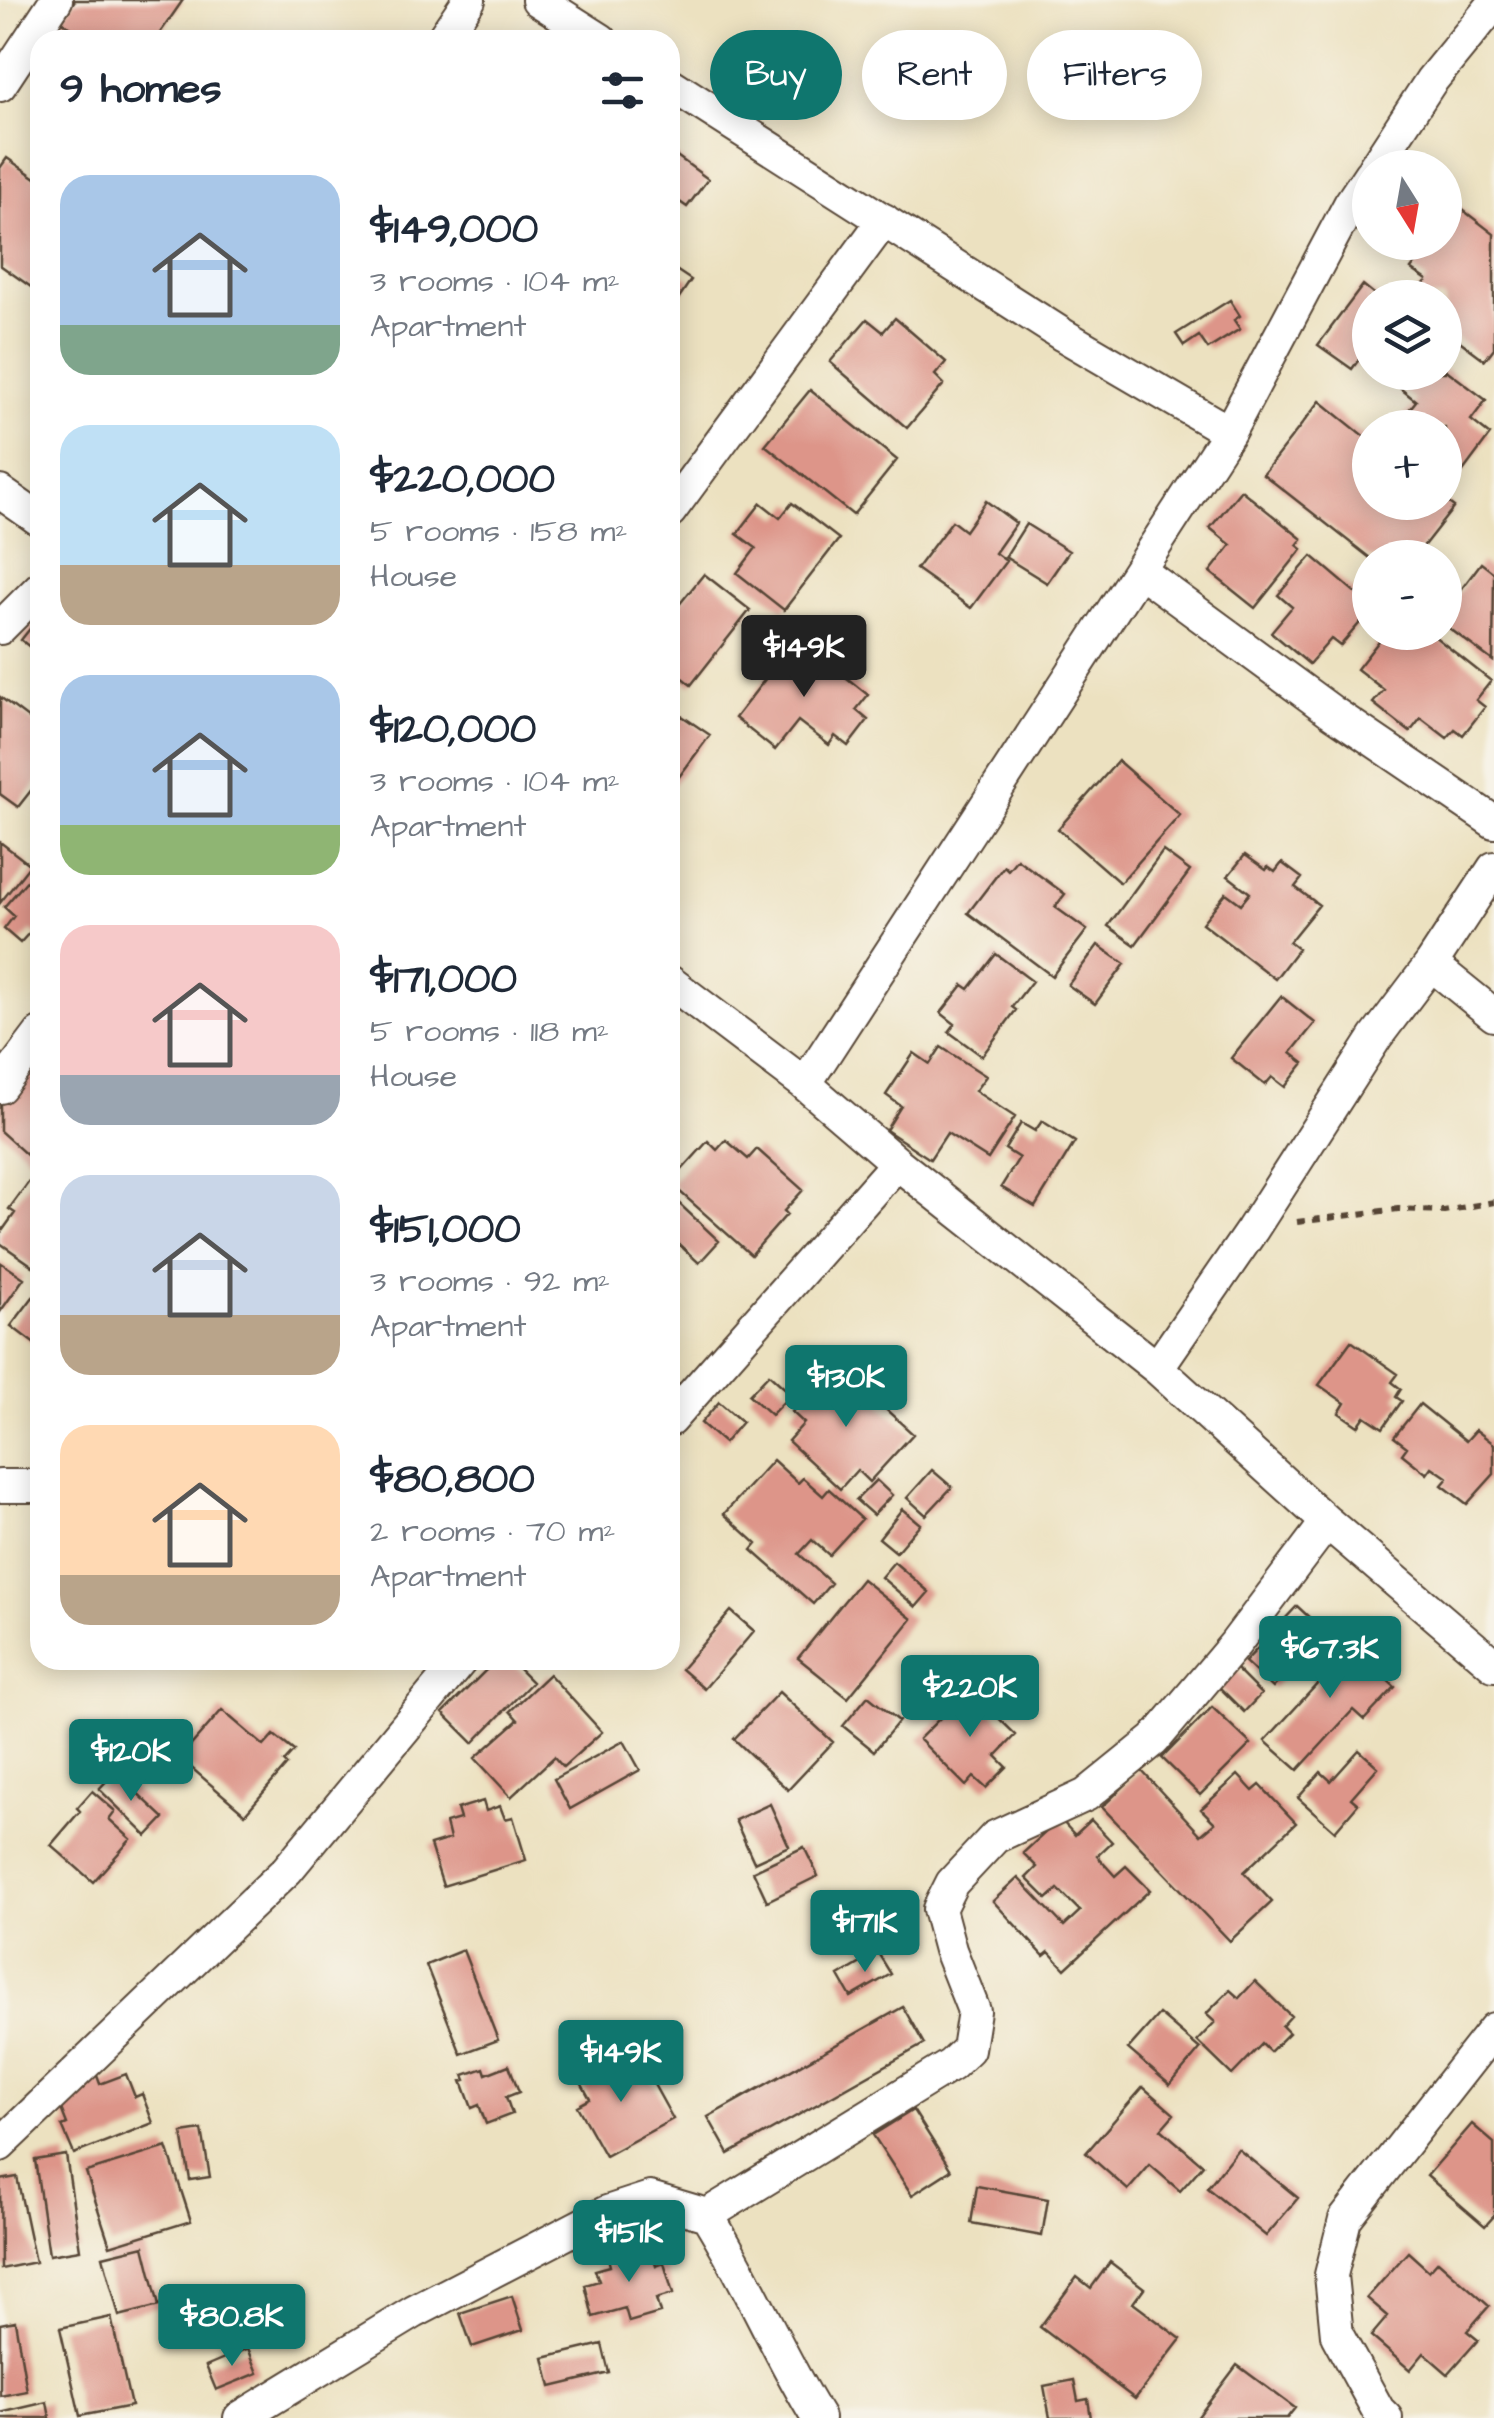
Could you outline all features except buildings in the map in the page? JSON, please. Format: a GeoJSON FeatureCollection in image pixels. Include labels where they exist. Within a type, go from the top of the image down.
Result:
{"type":"FeatureCollection","features":[{"type":"Feature","properties":{"kind":"street"},"geometry":{"type":"LineString","coordinates":[[36,30],[56,0]]}},
{"type":"Feature","properties":{"kind":"street"},"geometry":{"type":"LineString","coordinates":[[449,30],[469,0]]}},
{"type":"Feature","properties":{"kind":"street"},"geometry":{"type":"LineString","coordinates":[[538,0],[585,30]]}},
{"type":"Feature","properties":{"kind":"street"},"geometry":{"type":"LineString","coordinates":[[1386,150],[1431,80],[1494,4]]}},
{"type":"Feature","properties":{"kind":"street"},"geometry":{"type":"LineString","coordinates":[[0,85],[30,39]]}},
{"type":"Feature","properties":{"kind":"street"},"geometry":{"type":"LineString","coordinates":[[680,90],[1062,335],[1229,432]]}},
{"type":"Feature","properties":{"kind":"street"},"geometry":{"type":"LineString","coordinates":[[805,1084],[1229,432],[1352,201]]}},
{"type":"Feature","properties":{"kind":"street"},"geometry":{"type":"LineString","coordinates":[[680,496],[884,220]]}},
{"type":"Feature","properties":{"kind":"street"},"geometry":{"type":"LineString","coordinates":[[0,492],[30,513]]}},
{"type":"Feature","properties":{"kind":"street"},"geometry":{"type":"LineString","coordinates":[[1140,571],[1332,712],[1494,822]]}},
{"type":"Feature","properties":{"kind":"street"},"geometry":{"type":"LineString","coordinates":[[0,628],[30,598]]}},
{"type":"Feature","properties":{"kind":"street"},"geometry":{"type":"LineString","coordinates":[[1157,1368],[1252,1230],[1376,1037],[1494,868]]}},
{"type":"Feature","properties":{"kind":"street"},"geometry":{"type":"LineString","coordinates":[[1430,964],[1494,1016]]}},
{"type":"Feature","properties":{"kind":"street"},"geometry":{"type":"LineString","coordinates":[[680,990],[805,1084],[897,1163],[1157,1368],[1327,1522],[1494,1665]]}},
{"type":"Feature","properties":{"kind":"street"},"geometry":{"type":"LineString","coordinates":[[0,1087],[30,1047]]}},
{"type":"Feature","properties":{"kind":"street"},"geometry":{"type":"LineString","coordinates":[[680,1409],[897,1163]]}},
{"type":"Feature","properties":{"kind":"street"},"geometry":{"type":"LineString","coordinates":[[0,1486],[30,1486]]}},
{"type":"Feature","properties":{"kind":"street"},"geometry":{"type":"LineString","coordinates":[[707,2215],[951,2065],[968,2049],[974,2010],[939,1910],[952,1883],[995,1837],[1086,1795],[1154,1740],[1235,1644],[1327,1522]]}},
{"type":"Feature","properties":{"kind":"street"},"geometry":{"type":"LineString","coordinates":[[0,2145],[287,1870],[454,1670]]}},
{"type":"Feature","properties":{"kind":"street"},"geometry":{"type":"LineString","coordinates":[[1386,2418],[1337,2335],[1330,2275],[1345,2219],[1494,2029]]}},
{"type":"Feature","properties":{"kind":"street"},"geometry":{"type":"LineString","coordinates":[[240,2418],[414,2312],[606,2212],[650,2198],[707,2215],[818,2418]]}},
{"type":"Feature","properties":{"kind":"path"},"geometry":{"type":"LineString","coordinates":[[1252,1230],[1332,1215],[1398,1208],[1444,1212],[1494,1202]]}}]}
